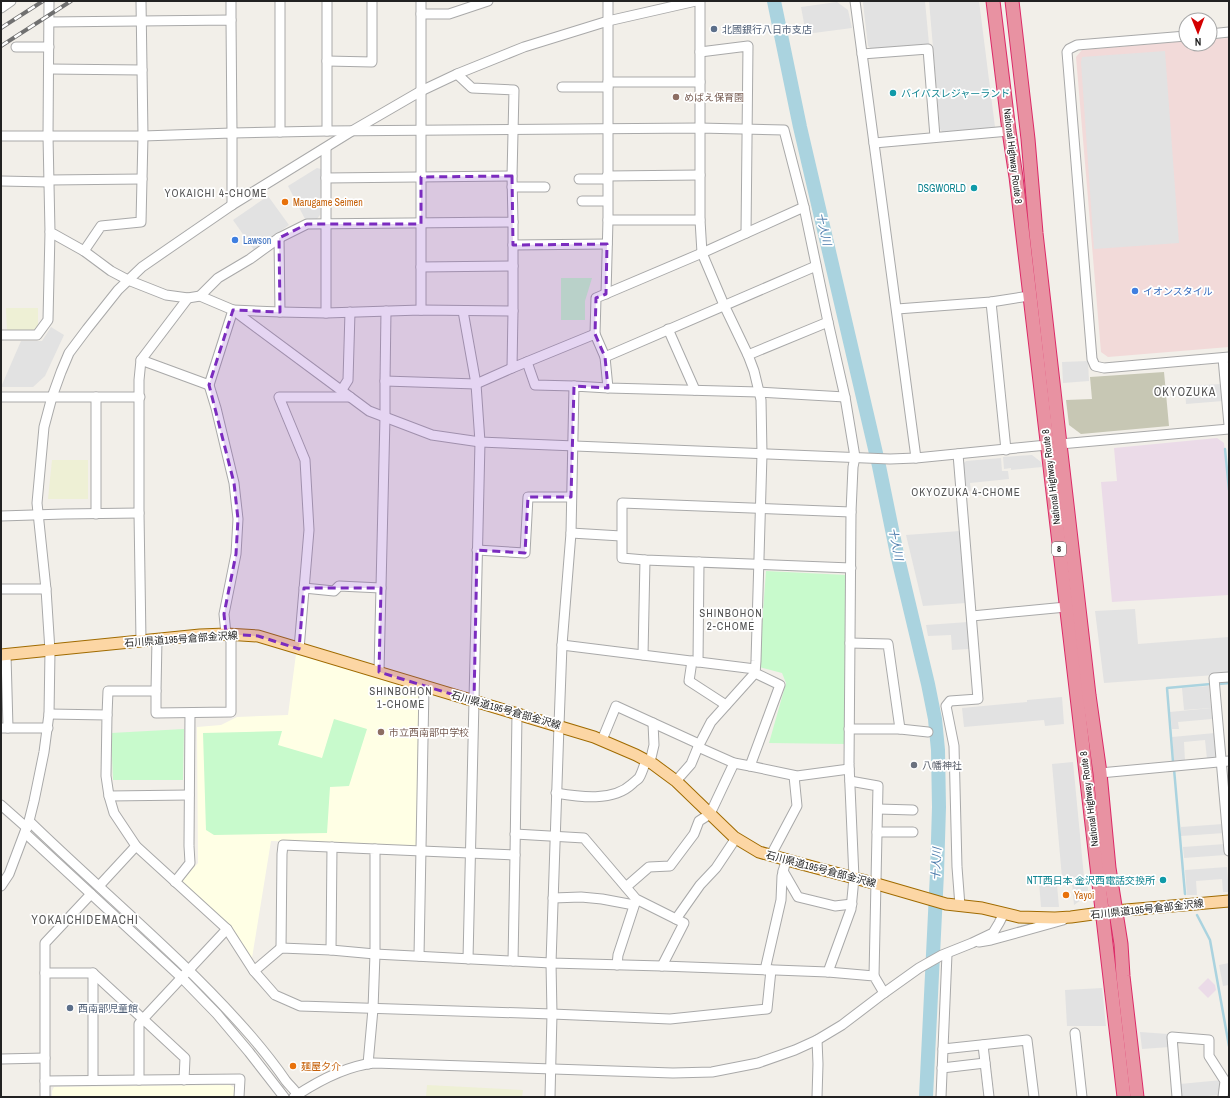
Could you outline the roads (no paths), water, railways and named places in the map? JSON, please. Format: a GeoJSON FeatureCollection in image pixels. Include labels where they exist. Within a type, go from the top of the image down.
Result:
{"type":"FeatureCollection","features":[{"type":"Feature","properties":{"kind":"highway","name":"National Highway Route 8"},"geometry":{"type":"LineString","coordinates":[[994,1],[1029,296],[1053,445],[1100,773],[1109,868],[1109,912],[1121,944],[1123,976],[1137,1097]]}},
{"type":"Feature","properties":{"kind":"highway","name":"National Highway Route 8"},"geometry":{"type":"LineString","coordinates":[[1012,1],[1028,139],[1066,607],[1109,912],[1124,1097]]}},
{"type":"Feature","properties":{"kind":"main road","name":"石川県道195号倉部金沢線"},"geometry":{"type":"LineString","coordinates":[[4,655],[157,639],[226,634],[258,636],[559,725],[602,740],[648,761],[676,781],[736,838],[759,852],[771,855],[785,865],[854,878],[946,904],[982,908],[1019,917],[1071,917],[1229,901]]}},
{"type":"Feature","properties":{"kind":"street"},"geometry":{"type":"LineString","coordinates":[[1,8],[11,1]]}},
{"type":"Feature","properties":{"kind":"street"},"geometry":{"type":"LineString","coordinates":[[1,335],[37,335],[48,320],[50,232],[48,136],[49,1]]}},
{"type":"Feature","properties":{"kind":"street"},"geometry":{"type":"LineString","coordinates":[[84,251],[101,226],[141,222],[143,136],[141,1]]}},
{"type":"Feature","properties":{"kind":"street"},"geometry":{"type":"LineString","coordinates":[[231,1],[232,205]]}},
{"type":"Feature","properties":{"kind":"street"},"geometry":{"type":"LineString","coordinates":[[280,1],[280,132]]}},
{"type":"Feature","properties":{"kind":"street"},"geometry":{"type":"LineString","coordinates":[[327,1],[327,131]]}},
{"type":"Feature","properties":{"kind":"street"},"geometry":{"type":"LineString","coordinates":[[327,61],[372,62],[372,1]]}},
{"type":"Feature","properties":{"kind":"street"},"geometry":{"type":"LineString","coordinates":[[421,1],[421,310]]}},
{"type":"Feature","properties":{"kind":"street"},"geometry":{"type":"LineString","coordinates":[[421,14],[450,14],[488,1]]}},
{"type":"Feature","properties":{"kind":"street"},"geometry":{"type":"LineString","coordinates":[[606,294],[608,220],[608,1]]}},
{"type":"Feature","properties":{"kind":"street"},"geometry":{"type":"LineString","coordinates":[[1,886],[9,874],[27,827],[43,759],[48,728],[50,651],[46,589],[37,503],[44,427],[52,397],[69,353],[100,312],[118,290],[142,267],[168,249],[232,205],[352,131],[421,91],[457,74],[524,47],[608,21],[696,1]]}},
{"type":"Feature","properties":{"kind":"street"},"geometry":{"type":"LineString","coordinates":[[676,781],[691,764],[711,722],[755,671],[759,564],[762,454],[761,400],[754,371],[748,356],[702,253],[700,220],[699,128],[700,1]]}},
{"type":"Feature","properties":{"kind":"street"},"geometry":{"type":"LineString","coordinates":[[855,1],[916,458]]}},
{"type":"Feature","properties":{"kind":"street"},"geometry":{"type":"LineString","coordinates":[[49,22],[231,20]]}},
{"type":"Feature","properties":{"kind":"street"},"geometry":{"type":"LineString","coordinates":[[1218,33],[1229,32]]}},
{"type":"Feature","properties":{"kind":"street"},"geometry":{"type":"LineString","coordinates":[[1178,37],[1077,45],[1073,46],[1067,52],[1092,359],[1095,366],[1104,368],[1226,357],[1229,425]]}},
{"type":"Feature","properties":{"kind":"street"},"geometry":{"type":"LineString","coordinates":[[700,52],[748,46],[746,233]]}},
{"type":"Feature","properties":{"kind":"street"},"geometry":{"type":"LineString","coordinates":[[16,47],[49,47]]}},
{"type":"Feature","properties":{"kind":"street"},"geometry":{"type":"LineString","coordinates":[[862,54],[928,49],[935,137]]}},
{"type":"Feature","properties":{"kind":"street"},"geometry":{"type":"LineString","coordinates":[[49,69],[142,70]]}},
{"type":"Feature","properties":{"kind":"street"},"geometry":{"type":"LineString","coordinates":[[457,74],[472,88],[514,90],[512,176],[512,368]]}},
{"type":"Feature","properties":{"kind":"street"},"geometry":{"type":"LineString","coordinates":[[562,87],[608,84],[700,82]]}},
{"type":"Feature","properties":{"kind":"street"},"geometry":{"type":"LineString","coordinates":[[1,136],[143,136],[421,130],[607,130],[699,128],[784,130],[804,207],[845,397],[855,457],[853,467],[852,512],[849,728],[849,769],[854,878],[851,910],[828,972]]}},
{"type":"Feature","properties":{"kind":"street"},"geometry":{"type":"LineString","coordinates":[[874,143],[1009,131]]}},
{"type":"Feature","properties":{"kind":"street"},"geometry":{"type":"LineString","coordinates":[[326,148],[326,313]]}},
{"type":"Feature","properties":{"kind":"street"},"geometry":{"type":"LineString","coordinates":[[580,179],[700,175]]}},
{"type":"Feature","properties":{"kind":"street"},"geometry":{"type":"LineString","coordinates":[[326,178],[512,176]]}},
{"type":"Feature","properties":{"kind":"street"},"geometry":{"type":"LineString","coordinates":[[1,181],[142,179]]}},
{"type":"Feature","properties":{"kind":"street"},"geometry":{"type":"LineString","coordinates":[[512,187],[545,187]]}},
{"type":"Feature","properties":{"kind":"street"},"geometry":{"type":"LineString","coordinates":[[582,201],[607,201]]}},
{"type":"Feature","properties":{"kind":"street"},"geometry":{"type":"LineString","coordinates":[[608,388],[605,356],[595,334],[596,298],[702,253],[804,207]]}},
{"type":"Feature","properties":{"kind":"street"},"geometry":{"type":"LineString","coordinates":[[608,220],[700,220]]}},
{"type":"Feature","properties":{"kind":"street"},"geometry":{"type":"LineString","coordinates":[[200,296],[218,278],[250,259],[279,238],[307,224],[513,222]]}},
{"type":"Feature","properties":{"kind":"street"},"geometry":{"type":"LineString","coordinates":[[50,232],[84,251],[110,272],[128,280],[166,295],[188,298],[200,296],[232,310],[369,411],[432,435],[480,442],[890,459],[916,458],[1229,429]]}},
{"type":"Feature","properties":{"kind":"street"},"geometry":{"type":"LineString","coordinates":[[279,238],[280,312]]}},
{"type":"Feature","properties":{"kind":"street"},"geometry":{"type":"LineString","coordinates":[[513,245],[607,244]]}},
{"type":"Feature","properties":{"kind":"street"},"geometry":{"type":"LineString","coordinates":[[421,267],[513,266]]}},
{"type":"Feature","properties":{"kind":"street"},"geometry":{"type":"LineString","coordinates":[[605,356],[816,266]]}},
{"type":"Feature","properties":{"kind":"street"},"geometry":{"type":"LineString","coordinates":[[897,309],[991,302],[1029,296]]}},
{"type":"Feature","properties":{"kind":"street"},"geometry":{"type":"LineString","coordinates":[[141,641],[139,513],[141,360],[188,298]]}},
{"type":"Feature","properties":{"kind":"street"},"geometry":{"type":"LineString","coordinates":[[991,302],[1006,450]]}},
{"type":"Feature","properties":{"kind":"street"},"geometry":{"type":"LineString","coordinates":[[232,310],[326,313],[421,310],[513,311]]}},
{"type":"Feature","properties":{"kind":"street"},"geometry":{"type":"LineString","coordinates":[[157,639],[156,713],[231,712],[231,640],[226,634],[224,614],[236,554],[238,519],[234,483],[209,385],[232,310]]}},
{"type":"Feature","properties":{"kind":"street"},"geometry":{"type":"LineString","coordinates":[[379,672],[386,311]]}},
{"type":"Feature","properties":{"kind":"street"},"geometry":{"type":"LineString","coordinates":[[463,311],[476,384],[480,442],[468,959]]}},
{"type":"Feature","properties":{"kind":"street"},"geometry":{"type":"LineString","coordinates":[[341,390],[348,380],[350,312]]}},
{"type":"Feature","properties":{"kind":"street"},"geometry":{"type":"LineString","coordinates":[[748,356],[828,322]]}},
{"type":"Feature","properties":{"kind":"street"},"geometry":{"type":"LineString","coordinates":[[668,329],[695,390]]}},
{"type":"Feature","properties":{"kind":"street"},"geometry":{"type":"LineString","coordinates":[[385,381],[476,384],[595,334]]}},
{"type":"Feature","properties":{"kind":"street"},"geometry":{"type":"LineString","coordinates":[[141,360],[209,385]]}},
{"type":"Feature","properties":{"kind":"street"},"geometry":{"type":"LineString","coordinates":[[527,362],[534,385],[759,392],[845,397]]}},
{"type":"Feature","properties":{"kind":"street"},"geometry":{"type":"LineString","coordinates":[[550,1097],[552,1014],[551,963],[556,793],[562,645],[571,533],[574,386]]}},
{"type":"Feature","properties":{"kind":"street"},"geometry":{"type":"LineString","coordinates":[[1,397],[140,397]]}},
{"type":"Feature","properties":{"kind":"street"},"geometry":{"type":"LineString","coordinates":[[96,397],[96,514]]}},
{"type":"Feature","properties":{"kind":"street"},"geometry":{"type":"LineString","coordinates":[[299,649],[309,530],[306,460],[280,397],[350,397]]}},
{"type":"Feature","properties":{"kind":"street"},"geometry":{"type":"LineString","coordinates":[[958,454],[978,699],[950,701],[946,706],[954,746],[957,867],[960,906]]}},
{"type":"Feature","properties":{"kind":"street"},"geometry":{"type":"LineString","coordinates":[[477,550],[525,553],[528,497],[572,497]]}},
{"type":"Feature","properties":{"kind":"street"},"geometry":{"type":"LineString","coordinates":[[851,568],[622,558],[621,536],[622,503],[852,512]]}},
{"type":"Feature","properties":{"kind":"street"},"geometry":{"type":"LineString","coordinates":[[1,516],[139,513]]}},
{"type":"Feature","properties":{"kind":"street"},"geometry":{"type":"LineString","coordinates":[[571,533],[621,536]]}},
{"type":"Feature","properties":{"kind":"street"},"geometry":{"type":"LineString","coordinates":[[643,655],[645,560]]}},
{"type":"Feature","properties":{"kind":"street"},"geometry":{"type":"LineString","coordinates":[[699,562],[695,661],[689,681],[726,705]]}},
{"type":"Feature","properties":{"kind":"street"},"geometry":{"type":"LineString","coordinates":[[304,588],[334,591],[339,586],[381,588]]}},
{"type":"Feature","properties":{"kind":"street"},"geometry":{"type":"LineString","coordinates":[[1,589],[46,589]]}},
{"type":"Feature","properties":{"kind":"street"},"geometry":{"type":"LineString","coordinates":[[972,616],[1066,607]]}},
{"type":"Feature","properties":{"kind":"street"},"geometry":{"type":"LineString","coordinates":[[850,644],[888,644],[900,729]]}},
{"type":"Feature","properties":{"kind":"street"},"geometry":{"type":"LineString","coordinates":[[562,645],[695,661],[755,671],[780,685],[750,766]]}},
{"type":"Feature","properties":{"kind":"street"},"geometry":{"type":"LineString","coordinates":[[4,655],[4,728],[48,728]]}},
{"type":"Feature","properties":{"kind":"street"},"geometry":{"type":"LineString","coordinates":[[1229,677],[1214,678],[1225,761],[1229,851]]}},
{"type":"Feature","properties":{"kind":"street"},"geometry":{"type":"LineString","coordinates":[[419,956],[424,686]]}},
{"type":"Feature","properties":{"kind":"street"},"geometry":{"type":"LineString","coordinates":[[156,692],[108,691],[106,776],[109,796],[114,813],[136,846],[227,929],[254,971],[275,995],[300,1006],[670,1019],[767,1009],[768,970],[781,900],[782,876],[785,865]]}},
{"type":"Feature","properties":{"kind":"street"},"geometry":{"type":"LineString","coordinates":[[602,740],[616,706],[734,763],[794,776],[849,769]]}},
{"type":"Feature","properties":{"kind":"street"},"geometry":{"type":"LineString","coordinates":[[175,882],[190,863],[190,713]]}},
{"type":"Feature","properties":{"kind":"street"},"geometry":{"type":"LineString","coordinates":[[513,961],[517,713]]}},
{"type":"Feature","properties":{"kind":"street"},"geometry":{"type":"LineString","coordinates":[[49,714],[107,715]]}},
{"type":"Feature","properties":{"kind":"street"},"geometry":{"type":"LineString","coordinates":[[556,793],[597,797],[612,795],[626,790],[638,779],[648,761],[654,745],[653,723]]}},
{"type":"Feature","properties":{"kind":"street"},"geometry":{"type":"LineString","coordinates":[[849,728],[900,729],[928,732]]}},
{"type":"Feature","properties":{"kind":"street"},"geometry":{"type":"LineString","coordinates":[[1100,773],[1225,761]]}},
{"type":"Feature","properties":{"kind":"street"},"geometry":{"type":"LineString","coordinates":[[626,886],[649,867],[670,866],[694,834],[699,821],[710,814],[734,763]]}},
{"type":"Feature","properties":{"kind":"street"},"geometry":{"type":"LineString","coordinates":[[771,855],[797,806],[794,776]]}},
{"type":"Feature","properties":{"kind":"street"},"geometry":{"type":"LineString","coordinates":[[850,781],[878,786],[874,976],[884,993]]}},
{"type":"Feature","properties":{"kind":"street"},"geometry":{"type":"LineString","coordinates":[[109,796],[190,795]]}},
{"type":"Feature","properties":{"kind":"street"},"geometry":{"type":"LineString","coordinates":[[1,805],[99,886],[189,970],[228,1010],[270,1059],[297,1096],[307,1088],[335,1073],[368,1064],[673,1073],[712,1072],[758,1063],[795,1050],[817,1040],[842,1025],[919,968],[945,954],[993,933],[1004,913]]}},
{"type":"Feature","properties":{"kind":"street"},"geometry":{"type":"LineString","coordinates":[[878,809],[913,810]]}},
{"type":"Feature","properties":{"kind":"street"},"geometry":{"type":"LineString","coordinates":[[27,827],[91,894],[182,978],[217,1014],[284,1097]]}},
{"type":"Feature","properties":{"kind":"street"},"geometry":{"type":"LineString","coordinates":[[878,832],[913,832]]}},
{"type":"Feature","properties":{"kind":"street"},"geometry":{"type":"LineString","coordinates":[[515,834],[584,838],[626,886],[635,902],[618,955],[617,965]]}},
{"type":"Feature","properties":{"kind":"street"},"geometry":{"type":"LineString","coordinates":[[676,919],[700,885],[716,868],[736,838]]}},
{"type":"Feature","properties":{"kind":"street"},"geometry":{"type":"LineString","coordinates":[[281,948],[283,845],[515,854]]}},
{"type":"Feature","properties":{"kind":"street"},"geometry":{"type":"LineString","coordinates":[[99,886],[136,846]]}},
{"type":"Feature","properties":{"kind":"street"},"geometry":{"type":"LineString","coordinates":[[331,950],[332,847]]}},
{"type":"Feature","properties":{"kind":"street"},"geometry":{"type":"LineString","coordinates":[[368,1064],[373,1009],[375,954],[375,849]]}},
{"type":"Feature","properties":{"kind":"street"},"geometry":{"type":"LineString","coordinates":[[785,865],[798,897],[835,906],[852,904]]}},
{"type":"Feature","properties":{"kind":"street"},"geometry":{"type":"LineString","coordinates":[[45,1097],[45,943],[91,894]]}},
{"type":"Feature","properties":{"kind":"street"},"geometry":{"type":"LineString","coordinates":[[553,898],[581,897],[635,902],[684,923],[662,966]]}},
{"type":"Feature","properties":{"kind":"street"},"geometry":{"type":"LineString","coordinates":[[972,943],[991,940],[1071,917]]}},
{"type":"Feature","properties":{"kind":"street"},"geometry":{"type":"LineString","coordinates":[[139,1080],[140,1024],[227,929]]}},
{"type":"Feature","properties":{"kind":"street"},"geometry":{"type":"LineString","coordinates":[[254,971],[281,948],[551,963],[828,972],[874,976]]}},
{"type":"Feature","properties":{"kind":"street"},"geometry":{"type":"LineString","coordinates":[[941,1097],[945,954]]}},
{"type":"Feature","properties":{"kind":"street"},"geometry":{"type":"LineString","coordinates":[[45,973],[93,973],[185,1058],[184,1080]]}},
{"type":"Feature","properties":{"kind":"street"},"geometry":{"type":"LineString","coordinates":[[93,973],[93,1080]]}},
{"type":"Feature","properties":{"kind":"street"},"geometry":{"type":"LineString","coordinates":[[1075,1033],[1082,1097]]}},
{"type":"Feature","properties":{"kind":"street"},"geometry":{"type":"LineString","coordinates":[[1177,1097],[1172,1037],[1209,1040],[1209,1056],[1225,1081],[1223,1097]]}},
{"type":"Feature","properties":{"kind":"street"},"geometry":{"type":"LineString","coordinates":[[817,1040],[817,1097]]}},
{"type":"Feature","properties":{"kind":"street"},"geometry":{"type":"LineString","coordinates":[[943,1049],[1027,1040],[1034,1097]]}},
{"type":"Feature","properties":{"kind":"street"},"geometry":{"type":"LineString","coordinates":[[983,1045],[986,1097]]}},
{"type":"Feature","properties":{"kind":"street"},"geometry":{"type":"LineString","coordinates":[[1,1059],[45,1058]]}},
{"type":"Feature","properties":{"kind":"street"},"geometry":{"type":"LineString","coordinates":[[942,1068],[985,1063]]}},
{"type":"Feature","properties":{"kind":"street"},"geometry":{"type":"LineString","coordinates":[[45,1081],[240,1079],[239,1097]]}},
{"type":"Feature","properties":{"kind":"waterway","name":"十人川"},"geometry":{"type":"LineString","coordinates":[[774,1],[800,127],[879,466],[897,554],[935,719],[938,750],[939,807],[926,1097]]}},
{"type":"Feature","properties":{"kind":"waterway"},"geometry":{"type":"LineString","coordinates":[[1225,449],[1229,490]]}},
{"type":"Feature","properties":{"kind":"waterway"},"geometry":{"type":"LineString","coordinates":[[1219,684],[1229,683]]}},
{"type":"Feature","properties":{"kind":"waterway"},"geometry":{"type":"LineString","coordinates":[[1173,762],[1167,688],[1211,684]]}},
{"type":"Feature","properties":{"kind":"waterway"},"geometry":{"type":"LineString","coordinates":[[1174,769],[1185,894]]}},
{"type":"Feature","properties":{"kind":"waterway"},"geometry":{"type":"LineString","coordinates":[[1197,915],[1210,940],[1229,1046]]}},
{"type":"Feature","properties":{"kind":"railway"},"geometry":{"type":"LineString","coordinates":[[1,28],[43,1]]}},
{"type":"Feature","properties":{"kind":"railway"},"geometry":{"type":"LineString","coordinates":[[1,46],[71,1]]}},
{"type":"Feature","properties":{"kind":"place","name":"北國銀行八日市支店"},"geometry":{"type":"Point","coordinates":[714,29]}},
{"type":"Feature","properties":{"kind":"place","name":"バイパスレジャーランド"},"geometry":{"type":"Point","coordinates":[893,93]}},
{"type":"Feature","properties":{"kind":"place","name":"めばえ保育園"},"geometry":{"type":"Point","coordinates":[676,97]}},
{"type":"Feature","properties":{"kind":"place","name":"DSGWORLD"},"geometry":{"type":"Point","coordinates":[974,188]}},
{"type":"Feature","properties":{"kind":"place","name":"Marugame Seimen"},"geometry":{"type":"Point","coordinates":[285,202]}},
{"type":"Feature","properties":{"kind":"place","name":"Lawson"},"geometry":{"type":"Point","coordinates":[235,240]}},
{"type":"Feature","properties":{"kind":"place","name":"イオンスタイル"},"geometry":{"type":"Point","coordinates":[1135,291]}},
{"type":"Feature","properties":{"kind":"place","name":"市立西南部中学校"},"geometry":{"type":"Point","coordinates":[381,732]}},
{"type":"Feature","properties":{"kind":"place","name":"八幡神社"},"geometry":{"type":"Point","coordinates":[914,765]}},
{"type":"Feature","properties":{"kind":"place","name":"NTT西日本 金沢西電話交換所"},"geometry":{"type":"Point","coordinates":[1163,880]}},
{"type":"Feature","properties":{"kind":"place","name":"Yayoi"},"geometry":{"type":"Point","coordinates":[1066,895]}},
{"type":"Feature","properties":{"kind":"place","name":"西南部児童館"},"geometry":{"type":"Point","coordinates":[70,1008]}},
{"type":"Feature","properties":{"kind":"place","name":"麺屋夕介"},"geometry":{"type":"Point","coordinates":[293,1066]}},
{"type":"Feature","properties":{"kind":"district","name":"YOKAICHI 4-CHOME"},"geometry":{"type":"Point","coordinates":[216,193]}},
{"type":"Feature","properties":{"kind":"district","name":"OKYOZUKA"},"geometry":{"type":"Point","coordinates":[1185,392]}},
{"type":"Feature","properties":{"kind":"district","name":"OKYOZUKA 4-CHOME"},"geometry":{"type":"Point","coordinates":[966,492]}},
{"type":"Feature","properties":{"kind":"district","name":"SHINBOHON 2-CHOME"},"geometry":{"type":"Point","coordinates":[731,619]}},
{"type":"Feature","properties":{"kind":"district","name":"SHINBOHON 1-CHOME"},"geometry":{"type":"Point","coordinates":[401,697]}},
{"type":"Feature","properties":{"kind":"district","name":"YOKAICHIDEMACHI"},"geometry":{"type":"Point","coordinates":[85,920]}}]}
